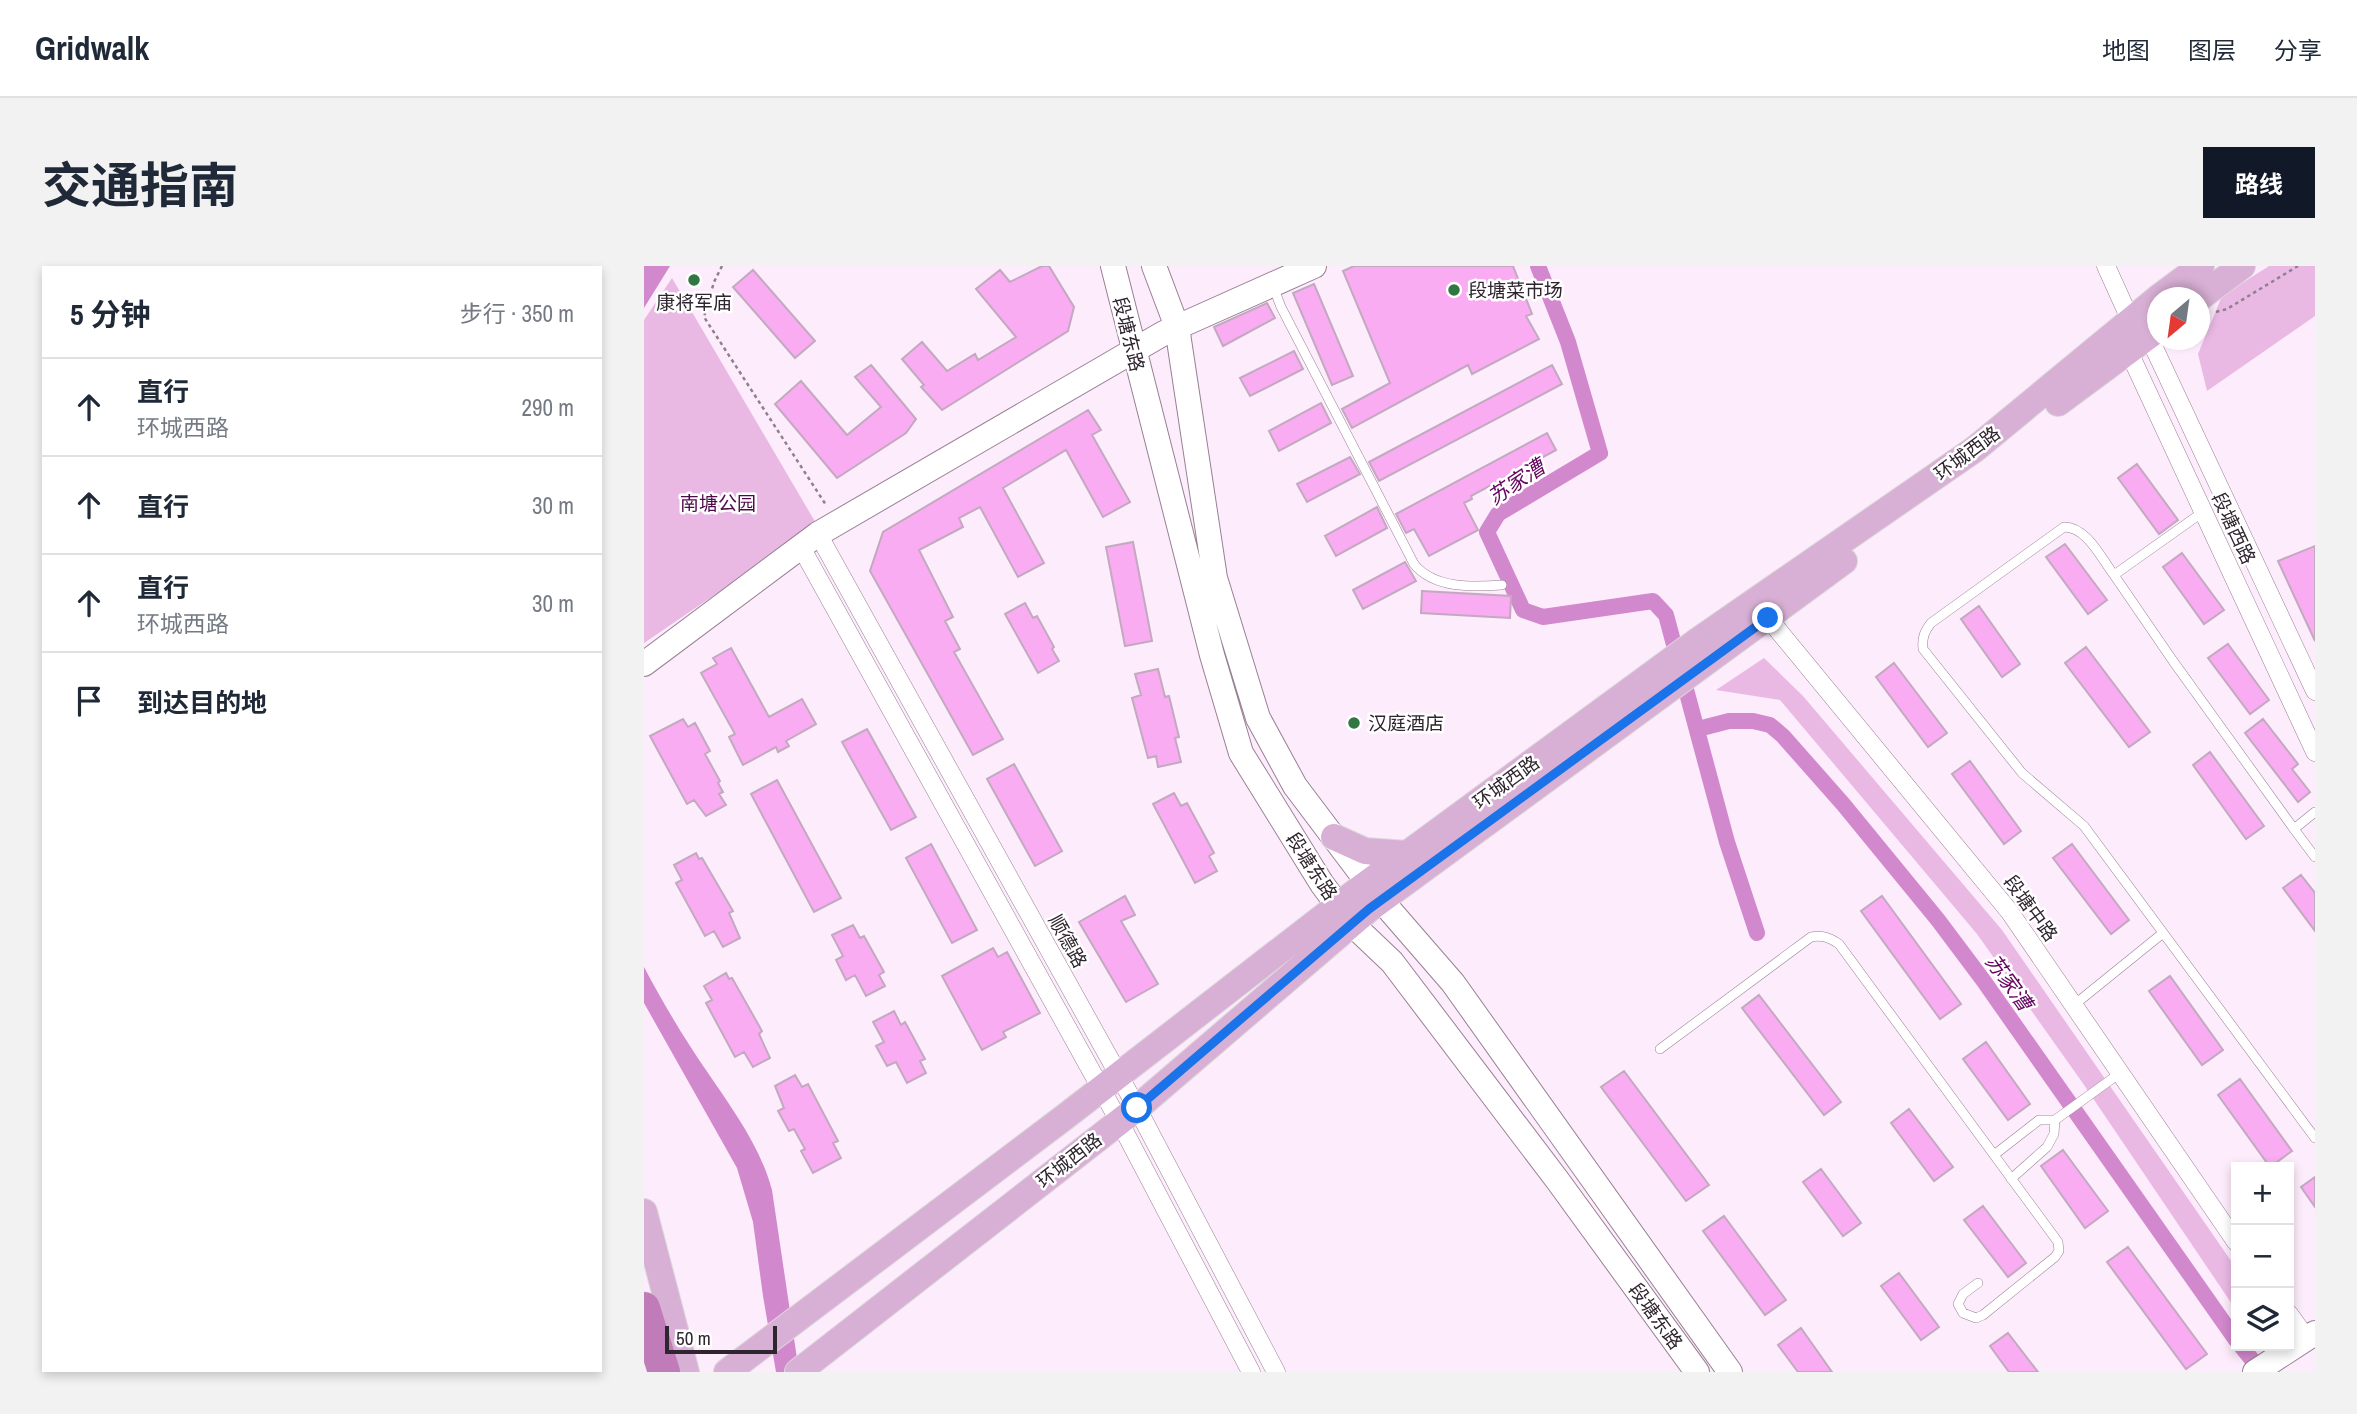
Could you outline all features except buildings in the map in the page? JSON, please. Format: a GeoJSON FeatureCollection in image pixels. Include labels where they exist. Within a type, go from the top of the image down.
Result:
{"type":"FeatureCollection","features":[{"type":"Feature","properties":{"kind":"highway"},"geometry":{"type":"LineString","coordinates":[[644,1308],[664,1372]]}},
{"type":"Feature","properties":{"kind":"main road","name":"段塘东路"},"geometry":{"type":"LineString","coordinates":[[1113,266],[1212,655],[1241,753],[1315,873],[1345,915],[1392,962],[1558,1181],[1697,1372]]}},
{"type":"Feature","properties":{"kind":"main road","name":"段塘东路"},"geometry":{"type":"LineString","coordinates":[[1154,266],[1177,327],[1215,578],[1258,718],[1295,786],[1375,891],[1453,984],[1730,1372]]}},
{"type":"Feature","properties":{"kind":"main road"},"geometry":{"type":"LineString","coordinates":[[644,664],[819,534],[1177,327],[1314,266]]}},
{"type":"Feature","properties":{"kind":"main road","name":"环城西路"},"geometry":{"type":"LineString","coordinates":[[2173,287],[2201,266]]}},
{"type":"Feature","properties":{"kind":"main road"},"geometry":{"type":"LineString","coordinates":[[2210,300],[2242,266]]}},
{"type":"Feature","properties":{"kind":"main road","name":"环城西路"},"geometry":{"type":"LineString","coordinates":[[1702,652],[1768,618],[2141,333]]}},
{"type":"Feature","properties":{"kind":"main road","name":"环城西路"},"geometry":{"type":"LineString","coordinates":[[1702,652],[1975,449],[2141,333]]}},
{"type":"Feature","properties":{"kind":"main road"},"geometry":{"type":"LineString","coordinates":[[1645,694],[1702,652]]}},
{"type":"Feature","properties":{"kind":"main road","name":"环城西路"},"geometry":{"type":"LineString","coordinates":[[1375,891],[1407,855],[1645,694]]}},
{"type":"Feature","properties":{"kind":"main road","name":"环城西路"},"geometry":{"type":"LineString","coordinates":[[729,1371],[1109,1082],[1345,915],[1645,694]]}},
{"type":"Feature","properties":{"kind":"main road"},"geometry":{"type":"LineString","coordinates":[[1334,836],[1365,851],[1407,855]]}},
{"type":"Feature","properties":{"kind":"main road","name":"环城西路"},"geometry":{"type":"LineString","coordinates":[[798,1372],[1128,1114],[1345,915]]}},
{"type":"Feature","properties":{"kind":"main road"},"geometry":{"type":"LineString","coordinates":[[644,1212],[685,1372]]}},
{"type":"Feature","properties":{"kind":"main road"},"geometry":{"type":"LineString","coordinates":[[2255,1372],[2311,1336]]}},
{"type":"Feature","properties":{"kind":"street"},"geometry":{"type":"LineString","coordinates":[[2106,266],[2315,691]]}},
{"type":"Feature","properties":{"kind":"street","name":"段塘西路"},"geometry":{"type":"LineString","coordinates":[[2141,333],[2203,512],[2315,752]]}},
{"type":"Feature","properties":{"kind":"street","name":"顺德路"},"geometry":{"type":"LineString","coordinates":[[819,534],[1109,1082],[1276,1372]]}},
{"type":"Feature","properties":{"kind":"street","name":"段塘中路"},"geometry":{"type":"LineString","coordinates":[[1768,618],[2010,911],[2231,1235]]}},
{"type":"Feature","properties":{"kind":"street","name":"顺德路"},"geometry":{"type":"LineString","coordinates":[[1128,1114],[1251,1372]]}},
{"type":"Feature","properties":{"kind":"street"},"geometry":{"type":"LineString","coordinates":[[2294,1319],[2311,1336]]}},
{"type":"Feature","properties":{"kind":"lane"},"geometry":{"type":"LineString","coordinates":[[1272,285],[1414,564],[1429,577],[1465,587],[1502,585]]}},
{"type":"Feature","properties":{"kind":"lane"},"geometry":{"type":"LineString","coordinates":[[2115,575],[2203,512]]}},
{"type":"Feature","properties":{"kind":"lane"},"geometry":{"type":"LineString","coordinates":[[2315,857],[2081,531],[2064,527],[1925,630],[1923,649],[2022,773],[2084,826],[2315,1138]]}},
{"type":"Feature","properties":{"kind":"lane"},"geometry":{"type":"LineString","coordinates":[[2294,828],[2315,812]]}},
{"type":"Feature","properties":{"kind":"lane"},"geometry":{"type":"LineString","coordinates":[[2074,1005],[2163,933]]}},
{"type":"Feature","properties":{"kind":"lane"},"geometry":{"type":"LineString","coordinates":[[1660,1049],[1802,942],[1820,935],[1839,944],[2058,1242],[2059,1251],[2055,1257],[1976,1318],[1963,1313],[1958,1304],[1963,1294],[1978,1283]]}},
{"type":"Feature","properties":{"kind":"lane"},"geometry":{"type":"LineString","coordinates":[[1994,1155],[2039,1120],[2055,1120],[2120,1073]]}},
{"type":"Feature","properties":{"kind":"lane"},"geometry":{"type":"LineString","coordinates":[[2011,1179],[2047,1147],[2054,1133],[2055,1120]]}},
{"type":"Feature","properties":{"kind":"path"},"geometry":{"type":"LineString","coordinates":[[722,266],[714,282],[704,317],[819,534]]}},
{"type":"Feature","properties":{"kind":"path"},"geometry":{"type":"LineString","coordinates":[[2210,307],[2227,309],[2298,266]]}},
{"type":"Feature","properties":{"kind":"green space"},"geometry":{"type":"Polygon","coordinates":[[[2269,266],[2315,266],[2315,316],[2207,391],[2198,354],[2200,350],[2210,350],[2210,325],[2222,296],[2269,266]]]}},
{"type":"Feature","properties":{"kind":"green space","name":"南塘公园"},"geometry":{"type":"Polygon","coordinates":[[[672,278],[817,525],[644,643],[644,320],[672,278]]]}},
{"type":"Feature","properties":{"kind":"green space"},"geometry":{"type":"Polygon","coordinates":[[[1764,658],[1803,696],[2002,930],[2231,1261],[2231,1303],[2082,1082],[1977,934],[1780,700],[1716,690],[1764,658]]]}},
{"type":"Feature","properties":{"kind":"shaded area"},"geometry":{"type":"Polygon","coordinates":[[[644,266],[670,266],[644,308],[644,266]]]}},
{"type":"Feature","properties":{"kind":"shaded area"},"geometry":{"type":"Polygon","coordinates":[[[644,967],[683,1034],[745,1129],[767,1174],[772,1190],[799,1372],[776,1372],[753,1222],[737,1168],[644,1003],[644,967]]]}},
{"type":"Feature","properties":{"kind":"waterway","name":"苏家漕"},"geometry":{"type":"LineString","coordinates":[[1538,266],[1568,342],[1600,453],[1498,514],[1487,532],[1523,610],[1543,617],[1653,601],[1666,615],[1727,842],[1757,933]]}},
{"type":"Feature","properties":{"kind":"waterway","name":"苏家漕"},"geometry":{"type":"LineString","coordinates":[[1698,729],[1729,721],[1753,721],[1770,725],[1783,736],[1938,920],[2231,1333]]}},
{"type":"Feature","properties":{"kind":"waterway","name":"苏家漕"},"geometry":{"type":"LineString","coordinates":[[2245,1351],[2262,1372]]}},
{"type":"Feature","properties":{"kind":"place","name":"康将军庙"},"geometry":{"type":"Point","coordinates":[694,280]}},
{"type":"Feature","properties":{"kind":"place","name":"段塘菜市场"},"geometry":{"type":"Point","coordinates":[1454,290]}},
{"type":"Feature","properties":{"kind":"place","name":"汉庭酒店"},"geometry":{"type":"Point","coordinates":[1354,723]}},
{"type":"Feature","properties":{"kind":"route"},"geometry":{"type":"LineString","coordinates":[[1137,1108],[1369,909],[1768,618]]}}]}
